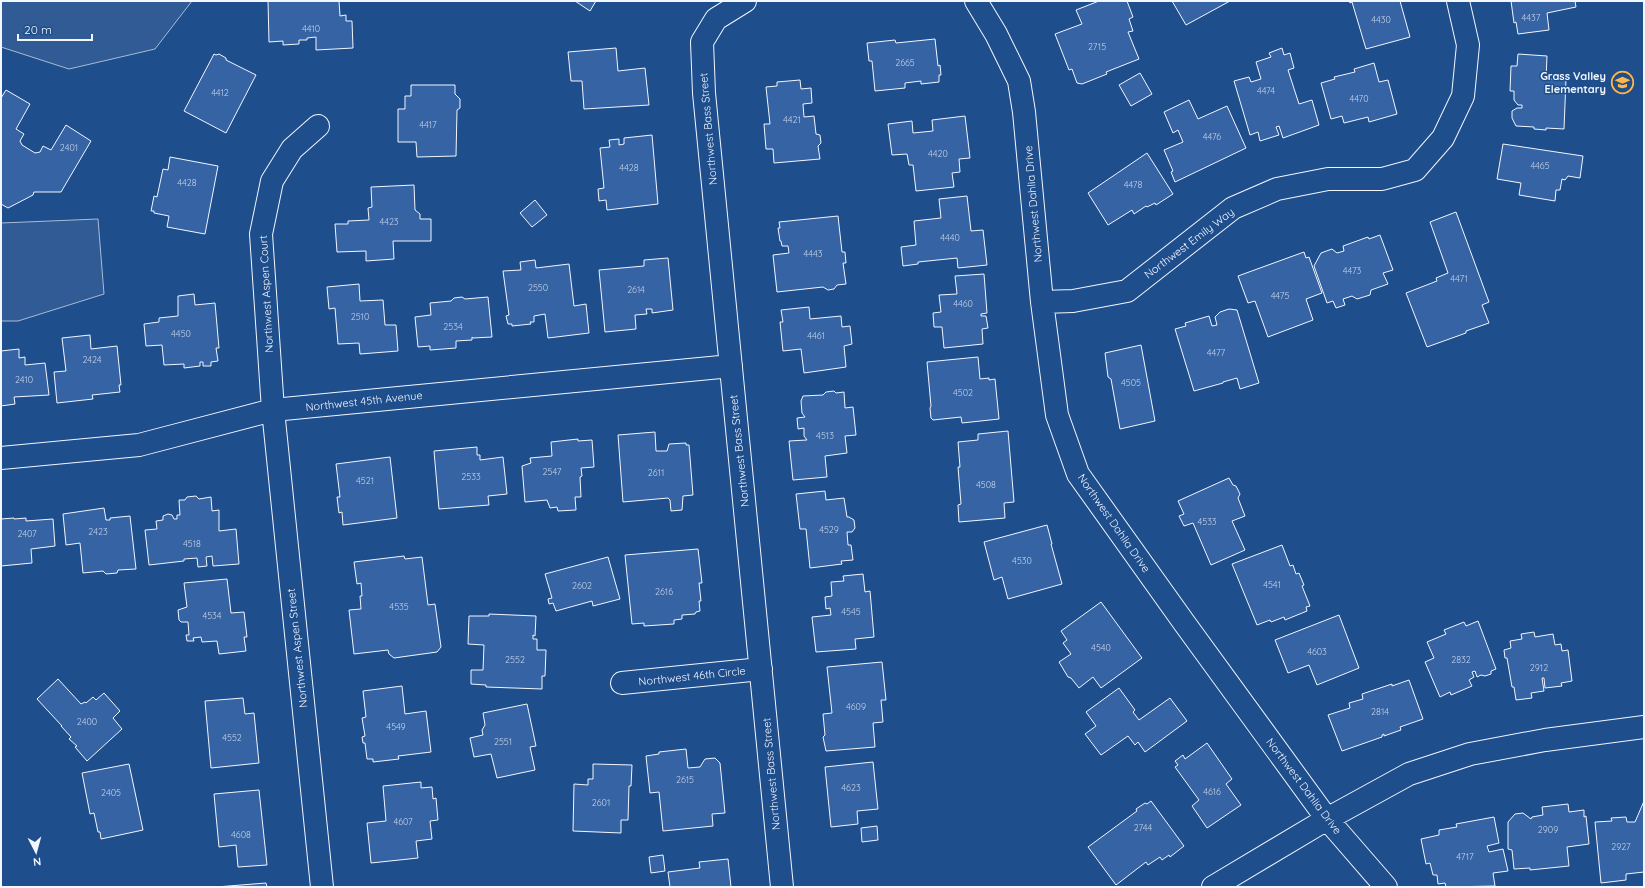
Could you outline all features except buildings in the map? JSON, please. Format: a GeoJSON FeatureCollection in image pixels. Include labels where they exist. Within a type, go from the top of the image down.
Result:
{"type":"FeatureCollection","features":[{"type":"Feature","properties":{"kind":"street","name":"Northwest Bass Street"},"geometry":{"type":"LineString","coordinates":[[745,1],[716,18],[702,42],[704,93],[782,887]]}},
{"type":"Feature","properties":{"kind":"street","name":"Northwest Dahlia Drive"},"geometry":{"type":"LineString","coordinates":[[976,1],[996,34],[1018,81],[1024,112],[1042,302],[1057,415],[1078,474],[1180,618],[1327,819],[1386,887]]}},
{"type":"Feature","properties":{"kind":"street","name":"Northwest Emily Way"},"geometry":{"type":"LineString","coordinates":[[1042,302],[1073,301],[1127,291],[1233,208],[1277,189],[1328,179],[1382,179],[1415,170],[1444,138],[1463,96],[1468,45],[1458,1]]}},
{"type":"Feature","properties":{"kind":"street","name":"Northwest Aspen Court"},"geometry":{"type":"LineString","coordinates":[[273,410],[261,234],[272,181],[292,149],[318,126]]}},
{"type":"Feature","properties":{"kind":"street","name":"Northwest 45th Avenue"},"geometry":{"type":"LineString","coordinates":[[1,458],[139,445],[273,410],[731,366]]}},
{"type":"Feature","properties":{"kind":"street","name":"Northwest Aspen Street"},"geometry":{"type":"LineString","coordinates":[[273,410],[322,887]]}},
{"type":"Feature","properties":{"kind":"street","name":"Northwest 46th Circle"},"geometry":{"type":"LineString","coordinates":[[622,683],[761,669]]}},
{"type":"Feature","properties":{"kind":"street"},"geometry":{"type":"LineString","coordinates":[[1213,887],[1327,819],[1410,774],[1470,754],[1546,740],[1644,727]]}},
{"type":"Feature","properties":{"kind":"shaded area"},"geometry":{"type":"Polygon","coordinates":[[[1,1],[192,1],[155,49],[69,69],[1,47],[1,1]]]}},
{"type":"Feature","properties":{"kind":"shaded area"},"geometry":{"type":"Polygon","coordinates":[[[98,219],[104,294],[18,321],[1,321],[1,223],[98,219]]]}},
{"type":"Feature","properties":{"kind":"place","name":"Grass Valley Elementary"},"geometry":{"type":"Point","coordinates":[1622,82]}}]}
